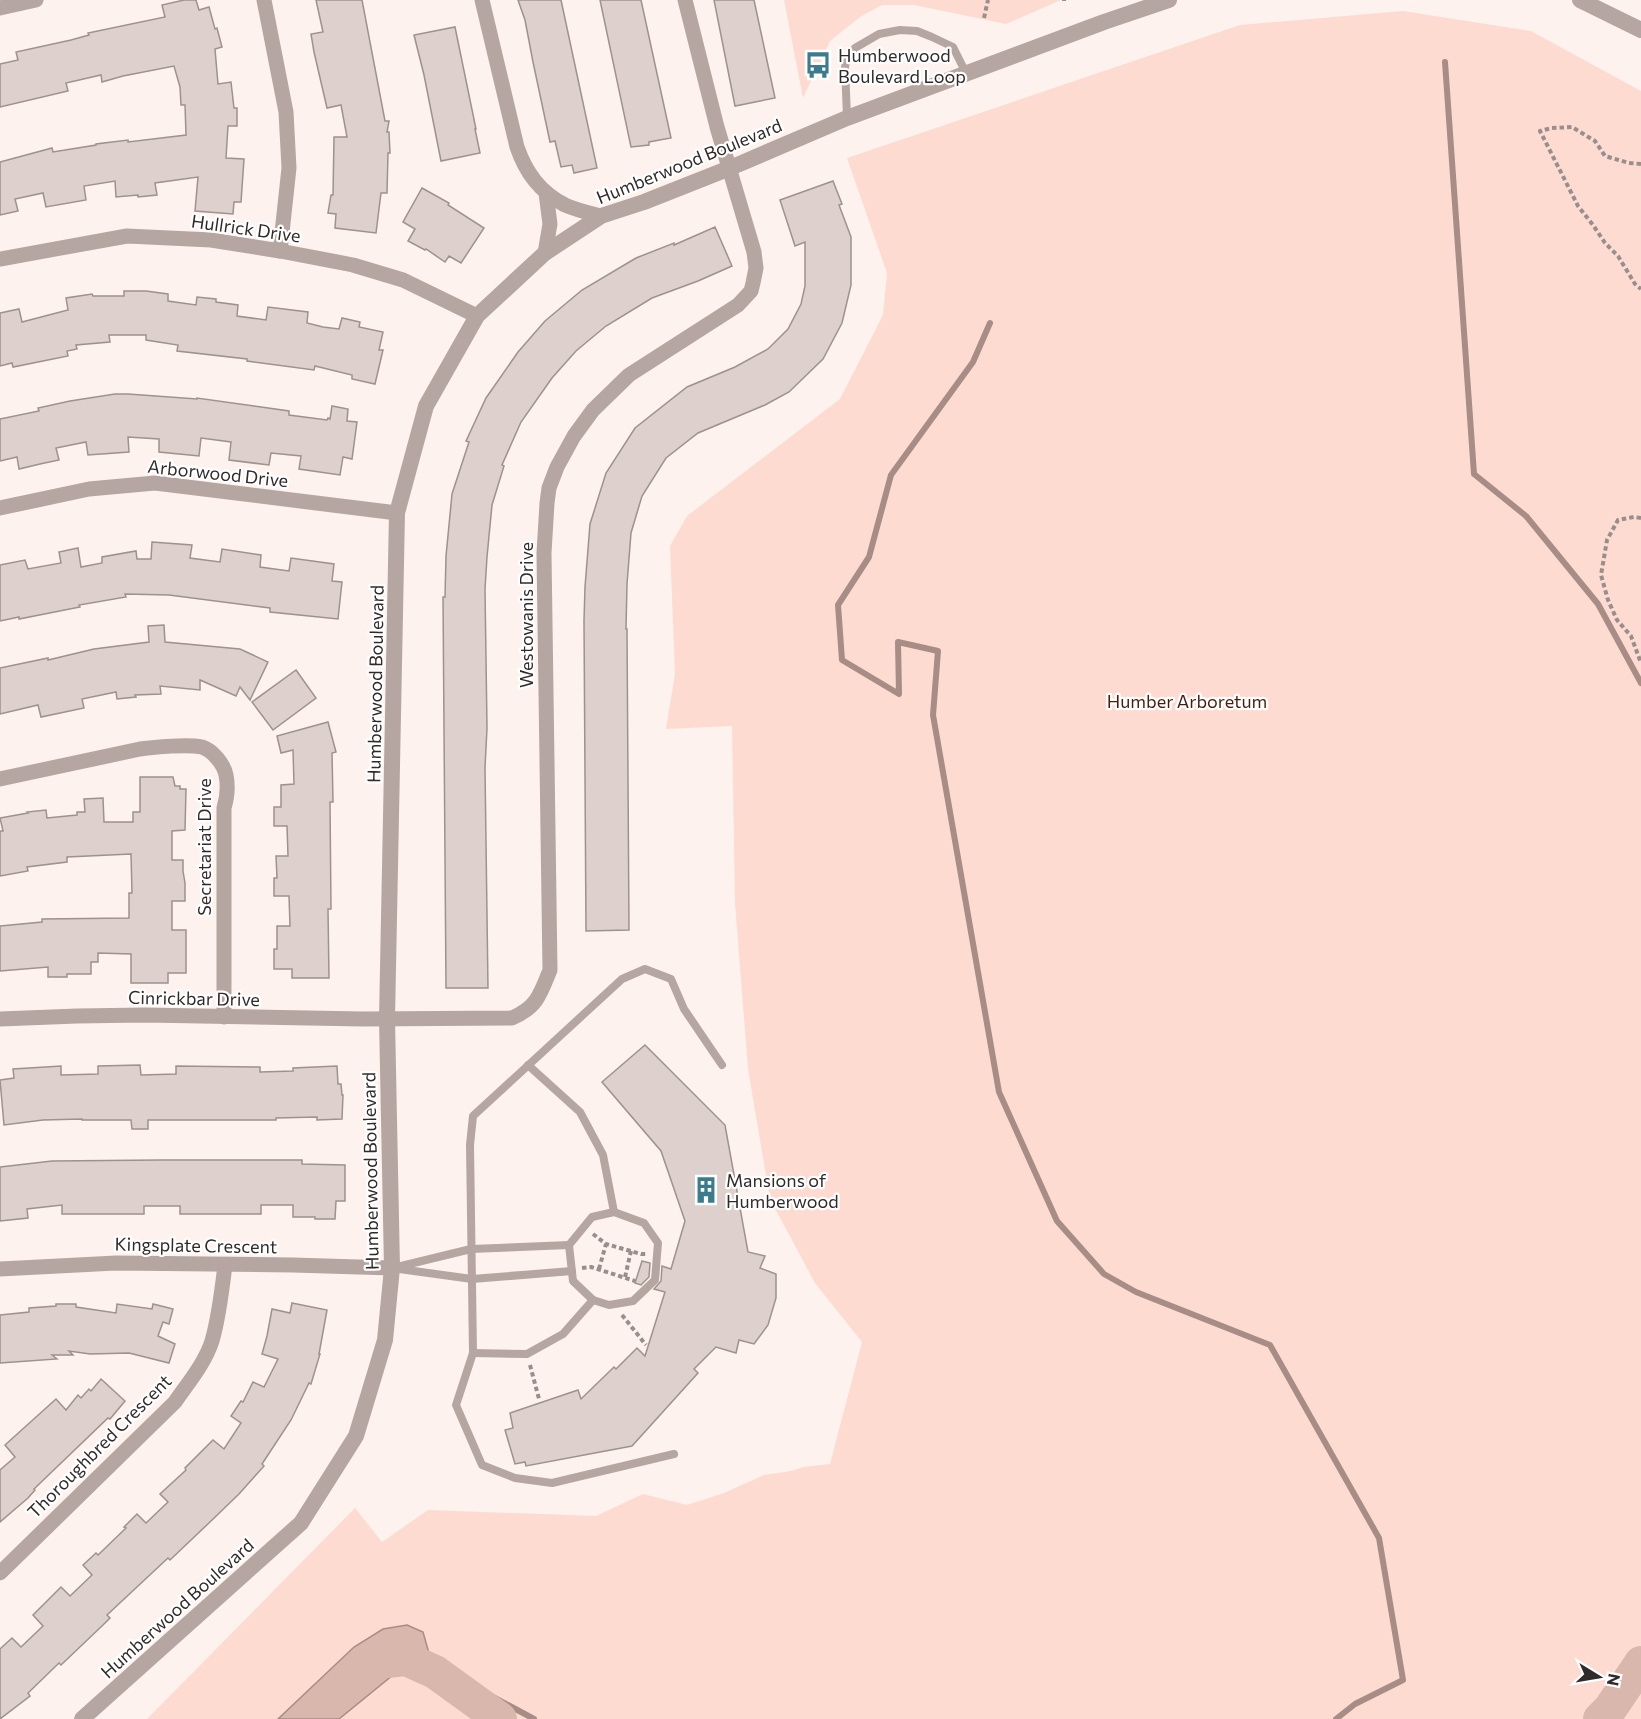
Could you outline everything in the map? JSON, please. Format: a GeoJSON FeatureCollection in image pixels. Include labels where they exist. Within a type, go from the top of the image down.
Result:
{"type":"FeatureCollection","features":[{"type":"Feature","properties":{"kind":"street"},"geometry":{"type":"LineString","coordinates":[[0,8],[36,0]]}},
{"type":"Feature","properties":{"kind":"street"},"geometry":{"type":"LineString","coordinates":[[264,0],[285,112],[288,146],[289,168],[280,251]]}},
{"type":"Feature","properties":{"kind":"street"},"geometry":{"type":"LineString","coordinates":[[482,0],[523,165],[546,193],[565,205],[601,216]]}},
{"type":"Feature","properties":{"kind":"street"},"geometry":{"type":"LineString","coordinates":[[686,0],[717,127],[730,168]]}},
{"type":"Feature","properties":{"kind":"street","name":"Humberwood Boulevard"},"geometry":{"type":"LineString","coordinates":[[82,1719],[301,1523],[356,1436],[385,1340],[392,1268],[387,1019],[397,513],[426,406],[477,316],[545,253],[601,216],[645,202],[847,118],[1169,0]]}},
{"type":"Feature","properties":{"kind":"street"},"geometry":{"type":"LineString","coordinates":[[1585,1],[1641,30]]}},
{"type":"Feature","properties":{"kind":"street","name":"Westowanis Drive"},"geometry":{"type":"LineString","coordinates":[[387,1019],[512,1018],[526,1012],[542,991],[550,970],[544,553],[549,488],[557,467],[574,436],[593,410],[629,375],[738,305],[751,291],[756,276],[754,252],[730,168]]}},
{"type":"Feature","properties":{"kind":"street"},"geometry":{"type":"LineString","coordinates":[[545,253],[550,224],[546,193]]}},
{"type":"Feature","properties":{"kind":"street","name":"Hullrick Drive"},"geometry":{"type":"LineString","coordinates":[[0,259],[127,236],[211,240],[353,265],[403,280],[477,316]]}},
{"type":"Feature","properties":{"kind":"street","name":"Arborwood Drive"},"geometry":{"type":"LineString","coordinates":[[0,508],[89,489],[155,483],[397,513]]}},
{"type":"Feature","properties":{"kind":"street","name":"Secretariat Drive"},"geometry":{"type":"LineString","coordinates":[[0,779],[140,749],[202,747],[213,752],[226,773],[227,797],[224,808],[224,1017]]}},
{"type":"Feature","properties":{"kind":"street","name":"Cinrickbar Drive"},"geometry":{"type":"LineString","coordinates":[[0,1020],[145,1015],[387,1019]]}},
{"type":"Feature","properties":{"kind":"street","name":"Kingsplate Crescent"},"geometry":{"type":"LineString","coordinates":[[0,1269],[116,1263],[392,1268]]}},
{"type":"Feature","properties":{"kind":"street","name":"Thoroughbred Crescent"},"geometry":{"type":"LineString","coordinates":[[0,1573],[175,1402],[212,1342],[225,1265]]}},
{"type":"Feature","properties":{"kind":"lane"},"geometry":{"type":"LineString","coordinates":[[847,118],[845,68],[847,58],[855,48],[879,34],[900,30],[917,31],[932,37],[953,47],[967,74]]}},
{"type":"Feature","properties":{"kind":"lane"},"geometry":{"type":"LineString","coordinates":[[674,1454],[552,1483],[515,1478],[482,1465],[456,1405],[473,1353],[470,1145],[473,1116],[622,979],[645,969],[671,979],[684,1009],[723,1065]]}},
{"type":"Feature","properties":{"kind":"lane"},"geometry":{"type":"LineString","coordinates":[[528,1065],[580,1112],[603,1155],[614,1212]]}},
{"type":"Feature","properties":{"kind":"lane"},"geometry":{"type":"LineString","coordinates":[[614,1212],[644,1223],[658,1243],[655,1280],[633,1301],[609,1305],[593,1300],[573,1281],[569,1245],[592,1217],[614,1212]]}},
{"type":"Feature","properties":{"kind":"lane"},"geometry":{"type":"LineString","coordinates":[[392,1268],[471,1249],[569,1245]]}},
{"type":"Feature","properties":{"kind":"lane"},"geometry":{"type":"LineString","coordinates":[[392,1268],[472,1279],[572,1271]]}},
{"type":"Feature","properties":{"kind":"lane"},"geometry":{"type":"LineString","coordinates":[[473,1353],[527,1354],[563,1334],[593,1300]]}},
{"type":"Feature","properties":{"kind":"path"},"geometry":{"type":"LineString","coordinates":[[984,18],[988,0]]}},
{"type":"Feature","properties":{"kind":"path"},"geometry":{"type":"LineString","coordinates":[[1641,164],[1605,156],[1594,141],[1572,127],[1540,131],[1578,206],[1641,289]]}},
{"type":"Feature","properties":{"kind":"path"},"geometry":{"type":"LineString","coordinates":[[1641,518],[1618,520],[1607,540],[1601,575],[1617,620],[1631,636],[1641,663]]}},
{"type":"Feature","properties":{"kind":"path"},"geometry":{"type":"LineString","coordinates":[[584,1227],[606,1244],[641,1254],[657,1254]]}},
{"type":"Feature","properties":{"kind":"path"},"geometry":{"type":"LineString","coordinates":[[599,1269],[606,1244]]}},
{"type":"Feature","properties":{"kind":"path"},"geometry":{"type":"LineString","coordinates":[[625,1277],[631,1251]]}},
{"type":"Feature","properties":{"kind":"path"},"geometry":{"type":"LineString","coordinates":[[572,1271],[591,1267],[599,1269],[635,1280],[645,1290]]}},
{"type":"Feature","properties":{"kind":"path"},"geometry":{"type":"LineString","coordinates":[[621,1303],[621,1314],[645,1345]]}},
{"type":"Feature","properties":{"kind":"path"},"geometry":{"type":"LineString","coordinates":[[527,1354],[539,1399]]}},
{"type":"Feature","properties":{"kind":"green space"},"geometry":{"type":"Polygon","coordinates":[[[784,0],[1061,0],[1006,24],[914,5],[882,5],[860,17],[830,41],[803,98],[784,0]]]}},
{"type":"Feature","properties":{"kind":"green space","name":"Humber Arboretum"},"geometry":{"type":"Polygon","coordinates":[[[1403,11],[1531,31],[1641,91],[1641,1719],[147,1719],[355,1508],[382,1542],[428,1510],[596,1516],[643,1494],[687,1505],[724,1493],[764,1475],[830,1464],[862,1342],[815,1283],[770,1199],[748,1069],[735,903],[732,726],[666,729],[675,674],[670,546],[687,516],[840,399],[883,315],[887,273],[847,158],[1240,25],[1403,11]]]}},
{"type":"Feature","properties":{"kind":"shaded area"},"geometry":{"type":"Polygon","coordinates":[[[407,1625],[423,1632],[432,1664],[398,1671],[339,1719],[278,1719],[354,1647],[383,1629],[407,1625]]]}},
{"type":"Feature","properties":{"kind":"building"},"geometry":{"type":"Polygon","coordinates":[[[196,0],[199,10],[209,7],[222,47],[215,49],[218,84],[231,82],[234,108],[237,108],[237,126],[228,126],[226,158],[244,159],[241,202],[234,202],[233,214],[195,211],[198,177],[155,183],[157,195],[138,197],[138,195],[116,197],[115,181],[84,186],[86,200],[46,207],[43,193],[15,199],[18,211],[0,215],[0,162],[52,148],[53,152],[96,144],[186,135],[185,105],[181,105],[180,87],[174,66],[102,82],[101,75],[66,83],[68,91],[0,107],[0,64],[18,60],[16,52],[71,40],[89,35],[88,33],[165,17],[162,5],[196,0]]]}},
{"type":"Feature","properties":{"kind":"building"},"geometry":{"type":"Polygon","coordinates":[[[316,0],[362,0],[385,121],[389,121],[387,132],[389,132],[390,153],[388,153],[387,193],[381,193],[376,233],[335,228],[336,214],[328,213],[331,195],[333,195],[334,137],[347,137],[341,105],[327,108],[314,52],[311,34],[323,32],[316,0]]]}},
{"type":"Feature","properties":{"kind":"building"},"geometry":{"type":"Polygon","coordinates":[[[518,0],[561,0],[597,168],[574,173],[572,165],[561,167],[555,141],[550,142],[525,20],[518,0]]]}},
{"type":"Feature","properties":{"kind":"building"},"geometry":{"type":"Polygon","coordinates":[[[600,0],[641,0],[671,138],[649,142],[649,145],[631,147],[600,0]]]}},
{"type":"Feature","properties":{"kind":"building"},"geometry":{"type":"Polygon","coordinates":[[[714,0],[754,0],[775,98],[735,106],[714,0]]]}},
{"type":"Feature","properties":{"kind":"building"},"geometry":{"type":"Polygon","coordinates":[[[455,27],[480,153],[441,161],[414,35],[455,27]]]}},
{"type":"Feature","properties":{"kind":"building"},"geometry":{"type":"Polygon","coordinates":[[[833,181],[851,237],[851,285],[842,323],[823,359],[789,392],[765,405],[698,433],[666,458],[642,496],[631,533],[627,584],[629,930],[586,931],[585,587],[590,524],[606,473],[635,428],[687,387],[735,367],[768,349],[788,329],[801,304],[805,286],[805,242],[795,246],[780,200],[833,181]]]}},
{"type":"Feature","properties":{"kind":"building"},"geometry":{"type":"Polygon","coordinates":[[[422,188],[449,203],[448,205],[484,228],[461,263],[449,256],[445,262],[426,249],[408,241],[415,229],[403,222],[422,188]]]}},
{"type":"Feature","properties":{"kind":"building"},"geometry":{"type":"Polygon","coordinates":[[[715,227],[732,266],[652,298],[606,326],[576,351],[552,378],[521,422],[502,465],[504,466],[492,505],[485,589],[488,988],[446,988],[443,597],[445,597],[452,494],[469,442],[466,441],[486,398],[518,352],[545,321],[582,290],[636,258],[715,227]]]}},
{"type":"Feature","properties":{"kind":"building"},"geometry":{"type":"Polygon","coordinates":[[[124,291],[168,294],[168,301],[196,305],[197,297],[216,299],[216,302],[238,305],[237,316],[266,320],[268,307],[308,312],[307,323],[323,327],[339,329],[342,318],[360,322],[359,327],[383,332],[379,350],[383,350],[375,384],[352,379],[352,375],[315,366],[314,370],[177,351],[178,345],[146,340],[146,335],[109,335],[110,342],[76,345],[77,349],[67,351],[68,356],[13,367],[12,363],[0,366],[0,313],[19,309],[22,322],[68,310],[66,298],[92,294],[93,296],[124,296],[124,291]]]}},
{"type":"Feature","properties":{"kind":"building"},"geometry":{"type":"Polygon","coordinates":[[[115,394],[197,398],[289,411],[289,415],[327,420],[330,419],[332,406],[348,409],[347,421],[357,422],[352,459],[343,457],[340,475],[299,469],[301,456],[271,453],[269,465],[229,460],[231,442],[201,438],[199,456],[159,452],[159,439],[128,437],[129,452],[88,455],[86,442],[56,448],[59,460],[19,469],[17,457],[0,461],[0,419],[39,411],[38,408],[70,401],[115,394]]]}},
{"type":"Feature","properties":{"kind":"building"},"geometry":{"type":"Polygon","coordinates":[[[152,542],[192,545],[190,558],[220,562],[222,549],[261,555],[260,567],[289,571],[291,558],[334,564],[332,581],[342,582],[338,619],[270,612],[270,608],[169,595],[125,594],[126,597],[79,605],[80,607],[0,621],[0,565],[25,560],[28,569],[61,563],[59,552],[78,548],[81,567],[102,563],[102,557],[136,551],[137,559],[151,559],[152,542]]]}},
{"type":"Feature","properties":{"kind":"building"},"geometry":{"type":"Polygon","coordinates":[[[164,625],[165,642],[240,649],[268,662],[250,700],[240,687],[236,696],[200,680],[200,690],[160,686],[161,694],[135,695],[136,697],[117,699],[116,692],[82,699],[84,708],[41,717],[38,705],[0,714],[0,668],[94,649],[149,642],[148,626],[164,625]]]}},
{"type":"Feature","properties":{"kind":"building"},"geometry":{"type":"Polygon","coordinates":[[[296,670],[316,698],[273,730],[252,702],[296,670]]]}},
{"type":"Feature","properties":{"kind":"building"},"geometry":{"type":"Polygon","coordinates":[[[328,722],[336,752],[332,753],[333,802],[330,802],[329,978],[292,978],[292,969],[274,969],[277,926],[290,926],[289,896],[274,896],[274,878],[277,878],[276,856],[288,856],[287,826],[274,826],[274,807],[281,807],[281,785],[294,784],[293,750],[281,753],[277,736],[328,722]]]}},
{"type":"Feature","properties":{"kind":"building"},"geometry":{"type":"Polygon","coordinates":[[[140,777],[173,777],[175,786],[186,789],[185,830],[172,831],[172,860],[183,860],[185,901],[172,901],[172,930],[186,930],[186,973],[168,973],[168,983],[131,983],[131,954],[98,953],[98,962],[91,962],[91,974],[48,977],[48,967],[0,971],[0,926],[42,922],[42,919],[129,918],[129,893],[132,893],[131,854],[67,857],[67,862],[27,867],[28,871],[0,876],[0,831],[3,831],[0,818],[46,810],[47,818],[77,815],[77,812],[85,812],[84,799],[103,798],[104,822],[133,822],[133,812],[140,812],[140,777]]]}},
{"type":"Feature","properties":{"kind":"building","name":"Mansions of Humberwood"},"geometry":{"type":"Polygon","coordinates":[[[645,1045],[725,1125],[748,1252],[765,1256],[760,1268],[776,1274],[776,1298],[768,1325],[754,1344],[739,1340],[736,1353],[716,1347],[694,1369],[698,1373],[632,1446],[526,1466],[525,1462],[515,1464],[505,1430],[513,1428],[510,1413],[578,1390],[581,1399],[637,1348],[645,1356],[665,1292],[654,1289],[661,1281],[662,1266],[671,1269],[685,1221],[661,1151],[602,1082],[645,1045]]]}},
{"type":"Feature","properties":{"kind":"building"},"geometry":{"type":"Polygon","coordinates":[[[140,1065],[141,1075],[176,1074],[176,1066],[260,1067],[260,1072],[337,1066],[338,1084],[341,1084],[343,1095],[342,1119],[317,1120],[317,1117],[276,1118],[276,1120],[148,1120],[148,1129],[132,1129],[131,1120],[43,1120],[4,1125],[0,1080],[14,1078],[13,1069],[61,1066],[61,1075],[98,1074],[98,1066],[140,1065]]]}},
{"type":"Feature","properties":{"kind":"building"},"geometry":{"type":"Polygon","coordinates":[[[302,1160],[302,1164],[345,1165],[345,1201],[336,1201],[335,1219],[293,1217],[293,1205],[261,1205],[261,1214],[180,1214],[180,1206],[144,1206],[144,1214],[62,1214],[62,1205],[27,1209],[28,1218],[0,1221],[0,1167],[52,1161],[302,1160]]]}},
{"type":"Feature","properties":{"kind":"building"},"geometry":{"type":"Polygon","coordinates":[[[642,1261],[650,1263],[649,1277],[641,1285],[635,1283],[642,1261]]]}},
{"type":"Feature","properties":{"kind":"building"},"geometry":{"type":"Polygon","coordinates":[[[292,1303],[327,1310],[320,1354],[311,1384],[309,1383],[291,1420],[262,1464],[264,1466],[239,1494],[170,1560],[168,1558],[107,1615],[110,1618],[28,1693],[30,1696],[0,1719],[0,1649],[12,1638],[21,1647],[43,1626],[33,1615],[61,1587],[70,1596],[92,1575],[83,1565],[96,1553],[98,1555],[137,1514],[146,1523],[168,1502],[160,1494],[213,1440],[224,1449],[241,1423],[231,1416],[241,1401],[243,1402],[253,1382],[264,1387],[278,1359],[262,1354],[272,1309],[290,1313],[292,1303]]]}},
{"type":"Feature","properties":{"kind":"building"},"geometry":{"type":"Polygon","coordinates":[[[56,1304],[76,1304],[76,1307],[116,1313],[117,1304],[152,1309],[153,1304],[173,1309],[169,1324],[163,1322],[158,1336],[175,1344],[169,1363],[129,1353],[90,1354],[69,1351],[73,1355],[52,1355],[57,1359],[0,1363],[0,1315],[29,1312],[29,1308],[56,1306],[56,1304]]]}},
{"type":"Feature","properties":{"kind":"building"},"geometry":{"type":"Polygon","coordinates":[[[101,1379],[125,1401],[110,1419],[108,1418],[34,1489],[28,1498],[0,1522],[0,1470],[15,1457],[5,1445],[56,1399],[66,1410],[78,1395],[81,1398],[89,1389],[91,1391],[101,1379]]]}},
{"type":"Feature","properties":{"kind":"waterway"},"geometry":{"type":"LineString","coordinates":[[1445,62],[1474,474],[1526,516],[1598,604],[1641,683]]}},
{"type":"Feature","properties":{"kind":"waterway"},"geometry":{"type":"LineString","coordinates":[[990,323],[973,362],[891,475],[869,557],[838,605],[842,660],[899,694],[898,642],[938,651],[933,715],[999,1092],[1057,1221],[1104,1274],[1136,1292],[1270,1345],[1379,1538],[1403,1680],[1355,1704],[1336,1719]]}},
{"type":"Feature","properties":{"kind":"waterway"},"geometry":{"type":"LineString","coordinates":[[377,1662],[406,1659],[435,1672],[500,1719]]}},
{"type":"Feature","properties":{"kind":"waterway"},"geometry":{"type":"LineString","coordinates":[[1600,1719],[1610,1709],[1641,1663]]}},
{"type":"Feature","properties":{"kind":"waterway"},"geometry":{"type":"LineString","coordinates":[[432,1664],[534,1719]]}},
{"type":"Feature","properties":{"kind":"waterway"},"geometry":{"type":"LineString","coordinates":[[1605,1719],[1641,1681]]}},
{"type":"Feature","properties":{"kind":"place","name":"Humberwood Boulevard Loop"},"geometry":{"type":"Point","coordinates":[818,65]}},
{"type":"Feature","properties":{"kind":"place","name":"Mansions of Humberwood"},"geometry":{"type":"Point","coordinates":[706,1190]}}]}
